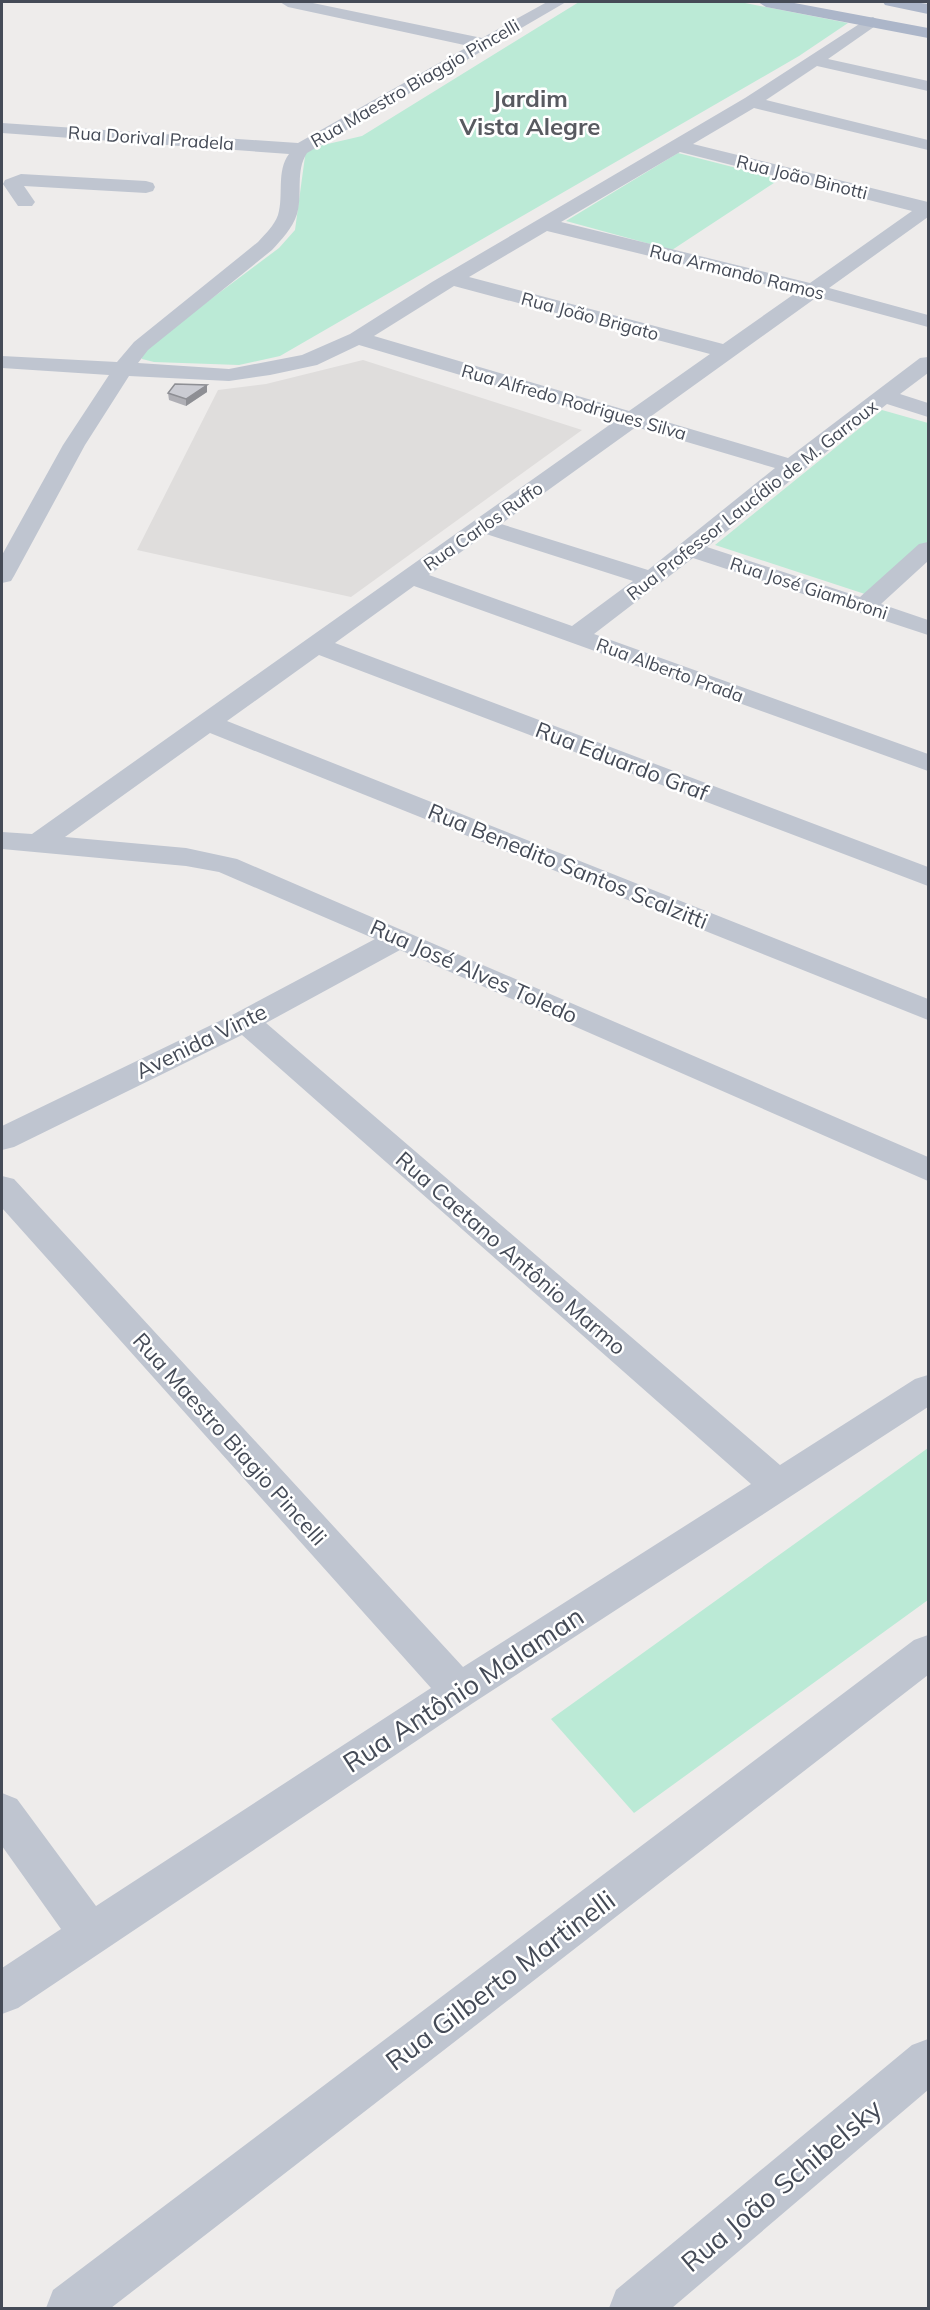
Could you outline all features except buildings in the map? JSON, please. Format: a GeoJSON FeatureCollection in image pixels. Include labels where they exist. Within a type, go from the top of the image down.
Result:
{"type":"FeatureCollection","features":[{"type":"Feature","properties":{"kind":"main road"},"geometry":{"type":"LineString","coordinates":[[766,2],[928,33]]}},
{"type":"Feature","properties":{"kind":"main road"},"geometry":{"type":"LineString","coordinates":[[836,15],[834,10],[838,5],[846,2]]}},
{"type":"Feature","properties":{"kind":"main road"},"geometry":{"type":"LineString","coordinates":[[873,22],[902,15],[906,8],[901,2]]}},
{"type":"Feature","properties":{"kind":"main road"},"geometry":{"type":"LineString","coordinates":[[901,2],[928,9]]}},
{"type":"Feature","properties":{"kind":"street"},"geometry":{"type":"LineString","coordinates":[[288,2],[485,44]]}},
{"type":"Feature","properties":{"kind":"street","name":"Rua Maestro Biaggio Pincelli"},"geometry":{"type":"LineString","coordinates":[[2,576],[74,445],[123,369],[141,346],[265,246],[280,230],[288,213],[292,162],[301,149],[558,2]]}},
{"type":"Feature","properties":{"kind":"street"},"geometry":{"type":"LineString","coordinates":[[2,362],[239,374],[309,360],[357,338],[675,145],[751,102],[873,22]]}},
{"type":"Feature","properties":{"kind":"street"},"geometry":{"type":"LineString","coordinates":[[816,61],[928,86]]}},
{"type":"Feature","properties":{"kind":"street"},"geometry":{"type":"LineString","coordinates":[[751,102],[928,145]]}},
{"type":"Feature","properties":{"kind":"street","name":"Rua Dorival Pradela"},"geometry":{"type":"LineString","coordinates":[[2,128],[301,149]]}},
{"type":"Feature","properties":{"kind":"street","name":"Rua João Binotti"},"geometry":{"type":"LineString","coordinates":[[675,145],[928,208]]}},
{"type":"Feature","properties":{"kind":"street"},"geometry":{"type":"LineString","coordinates":[[25,202],[12,184],[15,181],[146,187]]}},
{"type":"Feature","properties":{"kind":"street","name":"Rua Carlos Ruffo"},"geometry":{"type":"LineString","coordinates":[[37,843],[928,208]]}},
{"type":"Feature","properties":{"kind":"street","name":"Rua Armando Ramos"},"geometry":{"type":"LineString","coordinates":[[544,224],[814,290],[928,321]]}},
{"type":"Feature","properties":{"kind":"street","name":"Rua João Brigato"},"geometry":{"type":"LineString","coordinates":[[453,279],[727,352]]}},
{"type":"Feature","properties":{"kind":"street","name":"Rua Alfredo Rodrigues Silva"},"geometry":{"type":"LineString","coordinates":[[357,338],[792,466]]}},
{"type":"Feature","properties":{"kind":"street","name":"Rua Professor Laucídio de M. Garroux"},"geometry":{"type":"LineString","coordinates":[[575,636],[652,579],[792,466],[928,363]]}},
{"type":"Feature","properties":{"kind":"street"},"geometry":{"type":"LineString","coordinates":[[886,397],[928,410]]}},
{"type":"Feature","properties":{"kind":"street"},"geometry":{"type":"LineString","coordinates":[[483,525],[652,579]]}},
{"type":"Feature","properties":{"kind":"street","name":"Rua José Giambroni"},"geometry":{"type":"LineString","coordinates":[[689,549],[928,628]]}},
{"type":"Feature","properties":{"kind":"street"},"geometry":{"type":"LineString","coordinates":[[864,607],[928,549]]}},
{"type":"Feature","properties":{"kind":"street","name":"Rua Alberto Prada"},"geometry":{"type":"LineString","coordinates":[[411,577],[928,763]]}},
{"type":"Feature","properties":{"kind":"street","name":"Rua Eduardo Graf"},"geometry":{"type":"LineString","coordinates":[[316,645],[928,877]]}},
{"type":"Feature","properties":{"kind":"street","name":"Rua Benedito Santos Scalzitti"},"geometry":{"type":"LineString","coordinates":[[207,722],[928,1010]]}},
{"type":"Feature","properties":{"kind":"street","name":"Rua José Alves Toledo"},"geometry":{"type":"LineString","coordinates":[[2,840],[186,857],[227,865],[928,1170]]}},
{"type":"Feature","properties":{"kind":"street","name":"Avenida Vinte"},"geometry":{"type":"LineString","coordinates":[[2,1139],[245,1021],[399,938]]}},
{"type":"Feature","properties":{"kind":"street","name":"Rua Caetano Antônio Marmo"},"geometry":{"type":"LineString","coordinates":[[245,1021],[777,1485]]}},
{"type":"Feature","properties":{"kind":"street","name":"Rua Maestro Biagio Pincelli"},"geometry":{"type":"LineString","coordinates":[[2,1187],[459,1691]]}},
{"type":"Feature","properties":{"kind":"street","name":"Rua Antônio Malaman"},"geometry":{"type":"LineString","coordinates":[[2,1993],[459,1691],[928,1389]]}},
{"type":"Feature","properties":{"kind":"street","name":"Rua Gilberto Martinelli"},"geometry":{"type":"LineString","coordinates":[[71,2308],[928,1652]]}},
{"type":"Feature","properties":{"kind":"street"},"geometry":{"type":"LineString","coordinates":[[2,1812],[89,1934]]}},
{"type":"Feature","properties":{"kind":"street","name":"Rua João Schibelsky"},"geometry":{"type":"LineString","coordinates":[[634,2308],[928,2061]]}},
{"type":"Feature","properties":{"kind":"shaded area"},"geometry":{"type":"Polygon","coordinates":[[[363,360],[582,430],[351,597],[137,550],[218,390],[266,384],[363,360]]]}},
{"type":"Feature","properties":{"kind":"green space"},"geometry":{"type":"Polygon","coordinates":[[[579,2],[745,3],[848,23],[799,56],[280,356],[239,365],[154,362],[142,359],[140,352],[279,248],[295,230],[306,149],[362,136],[579,2]]]}},
{"type":"Feature","properties":{"kind":"green space"},"geometry":{"type":"Polygon","coordinates":[[[678,153],[780,179],[672,250],[566,221],[678,153]]]}},
{"type":"Feature","properties":{"kind":"green space"},"geometry":{"type":"Polygon","coordinates":[[[882,410],[928,423],[928,548],[874,597],[715,545],[882,410]]]}},
{"type":"Feature","properties":{"kind":"green space"},"geometry":{"type":"Polygon","coordinates":[[[928,1448],[928,1600],[634,1813],[551,1719],[928,1448]]]}},
{"type":"Feature","properties":{"kind":"district","name":"Jardim Vista Alegre"},"geometry":{"type":"Point","coordinates":[530,112]}}]}
